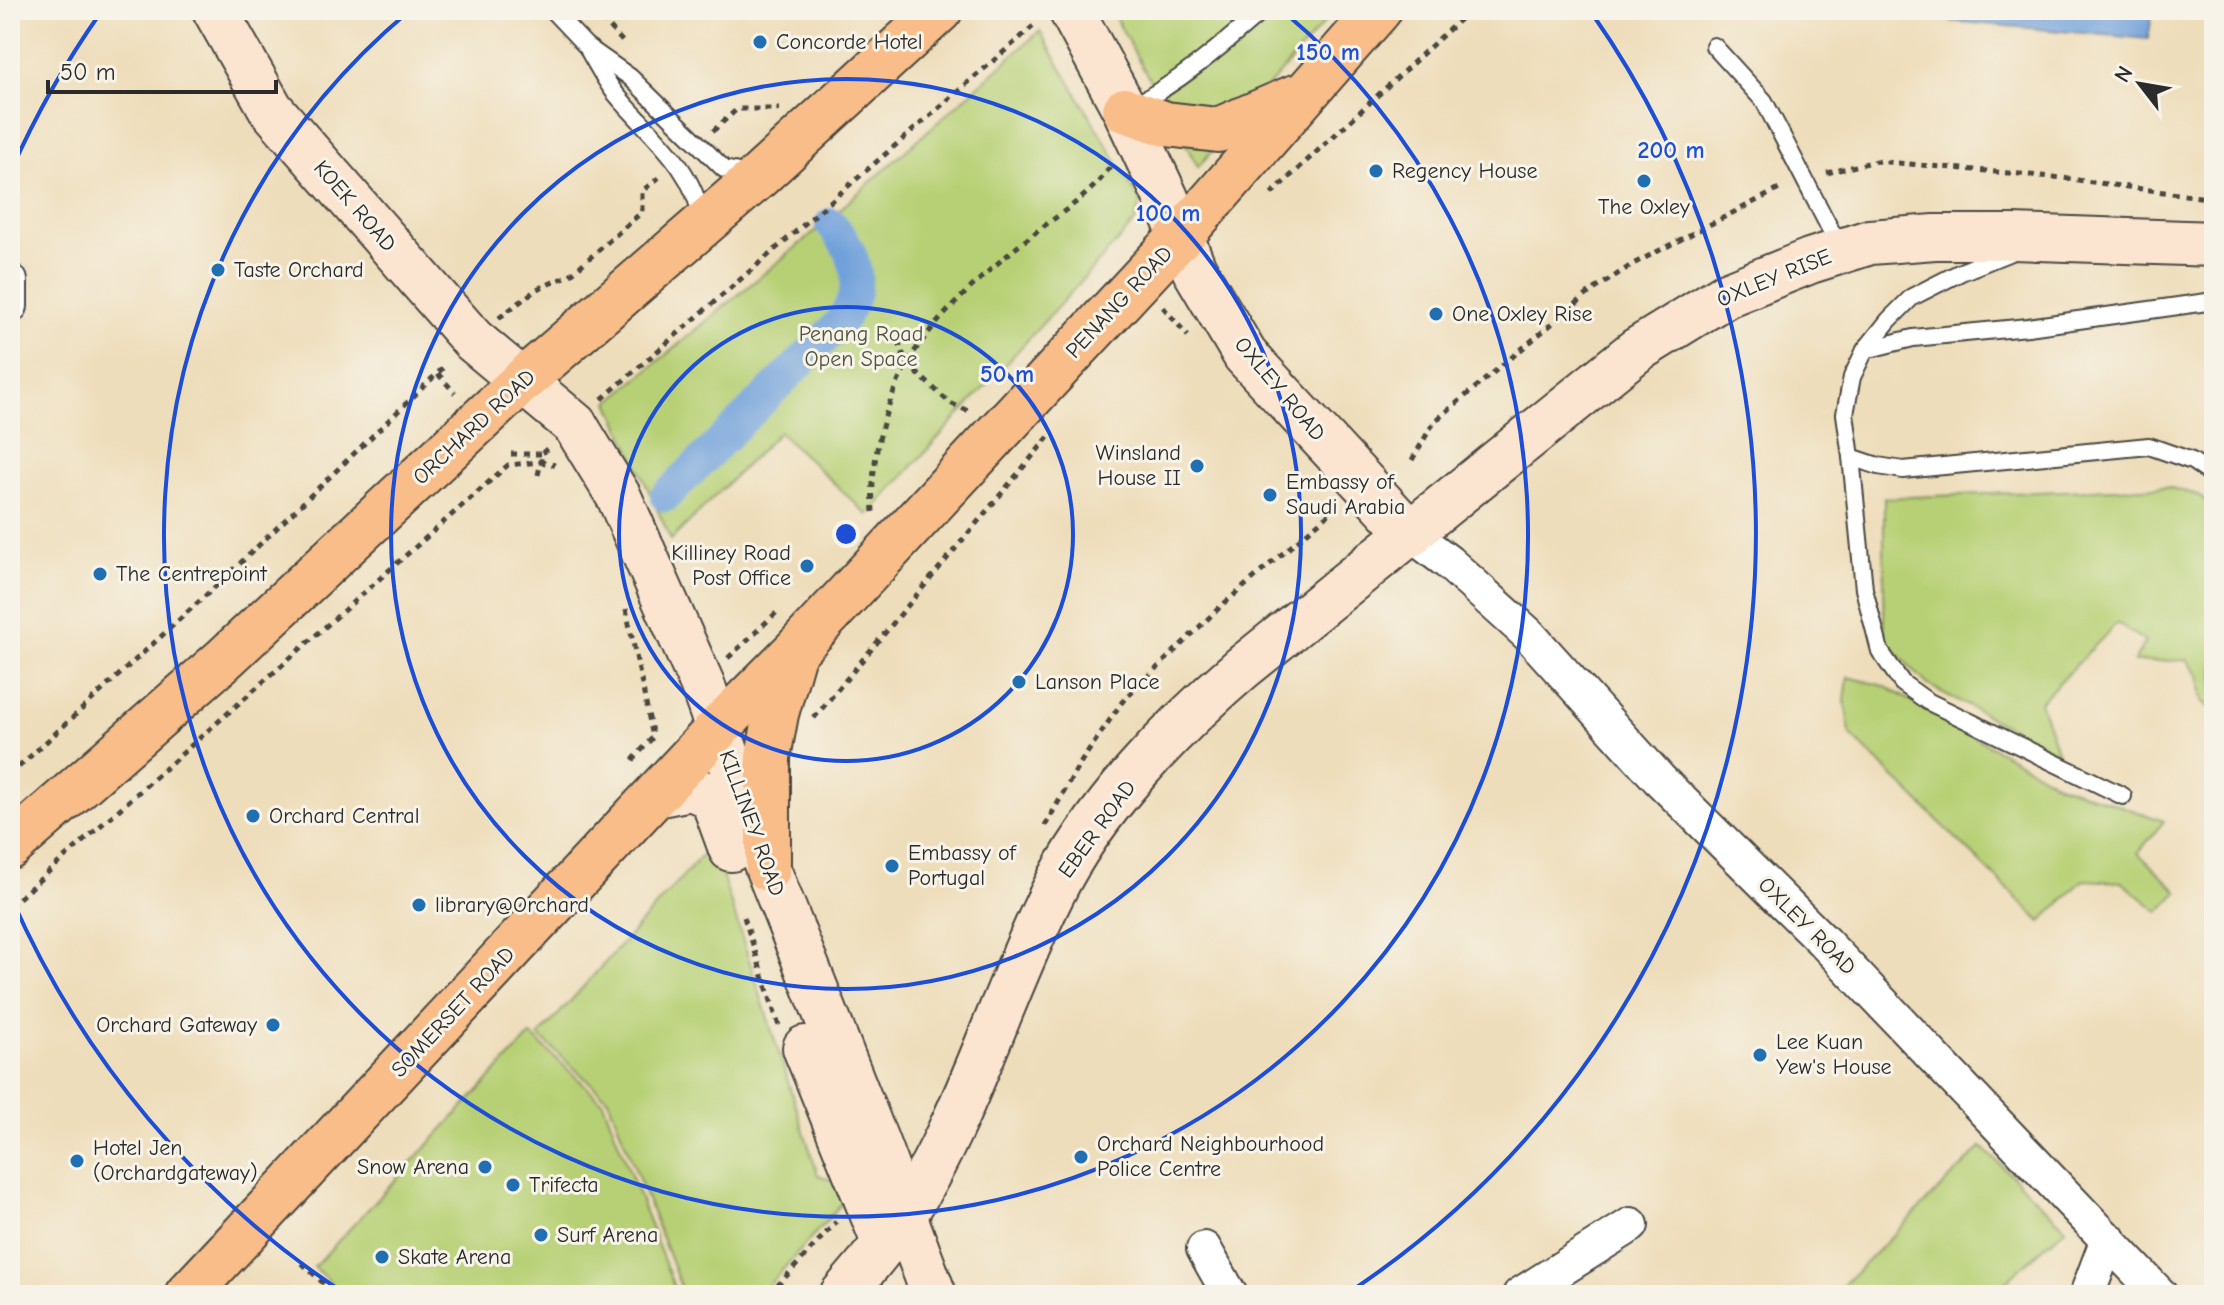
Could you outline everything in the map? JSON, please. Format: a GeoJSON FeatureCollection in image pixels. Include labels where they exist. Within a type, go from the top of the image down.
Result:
{"type":"FeatureCollection","features":[{"type":"Feature","properties":{"kind":"main road","name":"ORCHARD ROAD"},"geometry":{"type":"LineString","coordinates":[[10,847],[223,660],[521,382],[758,177],[940,10]]}},
{"type":"Feature","properties":{"kind":"main road","name":"PENANG ROAD"},"geometry":{"type":"LineString","coordinates":[[719,727],[794,652],[1189,227],[1379,10]]}},
{"type":"Feature","properties":{"kind":"main road"},"geometry":{"type":"LineString","coordinates":[[1125,110],[1166,124],[1218,130],[1305,93]]}},
{"type":"Feature","properties":{"kind":"main road"},"geometry":{"type":"LineString","coordinates":[[768,869],[768,757],[776,714],[794,652]]}},
{"type":"Feature","properties":{"kind":"main road","name":"SOMERSET ROAD"},"geometry":{"type":"LineString","coordinates":[[187,1295],[719,727]]}},
{"type":"Feature","properties":{"kind":"street","name":"KOEK ROAD"},"geometry":{"type":"LineString","coordinates":[[215,10],[271,109],[473,340],[521,382]]}},
{"type":"Feature","properties":{"kind":"street","name":"OXLEY ROAD"},"geometry":{"type":"LineString","coordinates":[[1057,13],[1125,110],[1166,198],[1189,227],[1194,269],[1245,355],[1292,408],[1418,528],[1448,562],[1529,635],[1659,779],[1824,942],[2160,1295]]}},
{"type":"Feature","properties":{"kind":"street","name":"OXLEY RISE"},"geometry":{"type":"LineString","coordinates":[[1418,528],[1637,350],[1726,295],[1842,251],[1870,242],[1935,237],[2214,244]]}},
{"type":"Feature","properties":{"kind":"street"},"geometry":{"type":"LineString","coordinates":[[10,281],[10,306]]}},
{"type":"Feature","properties":{"kind":"street","name":"KILLINEY ROAD"},"geometry":{"type":"LineString","coordinates":[[521,382],[575,425],[619,497],[719,727],[895,1231],[905,1295]]}},
{"type":"Feature","properties":{"kind":"street","name":"EBER ROAD"},"geometry":{"type":"LineString","coordinates":[[842,1295],[895,1231],[948,1134],[1052,893],[1098,820],[1152,754],[1209,697],[1418,528]]}},
{"type":"Feature","properties":{"kind":"street","name":"KILLINEY ROAD"},"geometry":{"type":"LineString","coordinates":[[656,795],[691,788],[712,797],[807,1052],[895,1231],[934,1295]]}},
{"type":"Feature","properties":{"kind":"street"},"geometry":{"type":"LineString","coordinates":[[1520,1295],[1631,1225]]}},
{"type":"Feature","properties":{"kind":"street"},"geometry":{"type":"LineString","coordinates":[[2087,1295],[2108,1239]]}},
{"type":"Feature","properties":{"kind":"street"},"geometry":{"type":"LineString","coordinates":[[1204,1249],[1230,1295]]}},
{"type":"Feature","properties":{"kind":"lane"},"geometry":{"type":"LineString","coordinates":[[552,10],[586,46],[630,77],[724,169],[758,177]]}},
{"type":"Feature","properties":{"kind":"lane"},"geometry":{"type":"LineString","coordinates":[[1125,110],[1178,81],[1263,10]]}},
{"type":"Feature","properties":{"kind":"lane"},"geometry":{"type":"LineString","coordinates":[[586,46],[612,89],[678,163],[699,197],[702,223]]}},
{"type":"Feature","properties":{"kind":"lane"},"geometry":{"type":"LineString","coordinates":[[1714,46],[1764,101],[1842,251]]}},
{"type":"Feature","properties":{"kind":"lane"},"geometry":{"type":"LineString","coordinates":[[2044,238],[1961,272],[1912,297],[1865,350],[1852,377],[1845,414],[1864,589],[1880,651],[1902,683],[1927,701],[2123,796]]}},
{"type":"Feature","properties":{"kind":"lane"},"geometry":{"type":"LineString","coordinates":[[1865,350],[1913,338],[2028,327],[2214,301]]}},
{"type":"Feature","properties":{"kind":"lane"},"geometry":{"type":"LineString","coordinates":[[1851,457],[1903,470],[2149,446],[2192,461],[2214,476]]}},
{"type":"Feature","properties":{"kind":"path"},"geometry":{"type":"LineString","coordinates":[[1266,198],[1470,10]]}},
{"type":"Feature","properties":{"kind":"path"},"geometry":{"type":"LineString","coordinates":[[602,399],[1057,13]]}},
{"type":"Feature","properties":{"kind":"path"},"geometry":{"type":"LineString","coordinates":[[698,145],[737,109],[778,109],[789,99]]}},
{"type":"Feature","properties":{"kind":"path"},"geometry":{"type":"LineString","coordinates":[[873,514],[871,481],[881,430],[907,364],[935,325],[959,301],[1034,233],[1097,185],[1124,141],[1125,110]]}},
{"type":"Feature","properties":{"kind":"path"},"geometry":{"type":"LineString","coordinates":[[498,319],[537,289],[570,275],[642,212],[642,191],[678,163]]}},
{"type":"Feature","properties":{"kind":"path"},"geometry":{"type":"LineString","coordinates":[[898,341],[907,364],[950,403],[968,411]]}},
{"type":"Feature","properties":{"kind":"path"},"geometry":{"type":"LineString","coordinates":[[10,775],[229,574],[449,361]]}},
{"type":"Feature","properties":{"kind":"path"},"geometry":{"type":"LineString","coordinates":[[438,374],[457,395]]}},
{"type":"Feature","properties":{"kind":"path"},"geometry":{"type":"LineString","coordinates":[[808,725],[1051,434]]}},
{"type":"Feature","properties":{"kind":"path"},"geometry":{"type":"LineString","coordinates":[[511,454],[541,454],[552,444]]}},
{"type":"Feature","properties":{"kind":"path"},"geometry":{"type":"LineString","coordinates":[[10,906],[508,465],[541,462],[541,454]]}},
{"type":"Feature","properties":{"kind":"path"},"geometry":{"type":"LineString","coordinates":[[626,607],[653,737]]}},
{"type":"Feature","properties":{"kind":"path"},"geometry":{"type":"LineString","coordinates":[[302,1263],[336,1295]]}},
{"type":"Feature","properties":{"kind":"green space"},"geometry":{"type":"Polygon","coordinates":[[[1111,10],[1335,10],[1198,167],[1111,10]]]}},
{"type":"Feature","properties":{"kind":"green space","name":"Penang Road Open Space"},"geometry":{"type":"Polygon","coordinates":[[[1040,31],[1141,203],[1135,222],[868,515],[779,432],[671,540],[609,402],[819,228],[1040,31]]]}},
{"type":"Feature","properties":{"kind":"green space"},"geometry":{"type":"Polygon","coordinates":[[[2167,487],[2198,495],[2214,508],[2214,712],[2202,701],[2199,676],[2187,660],[2134,662],[2145,642],[2117,623],[2040,702],[2058,753],[1928,685],[1884,640],[1884,498],[2167,487]]]}},
{"type":"Feature","properties":{"kind":"green space"},"geometry":{"type":"Polygon","coordinates":[[[1848,677],[1884,686],[2058,784],[2164,821],[2138,853],[2178,892],[2159,912],[2122,882],[2083,880],[2041,922],[1850,734],[1845,701],[1848,677]]]}},
{"type":"Feature","properties":{"kind":"green space"},"geometry":{"type":"Polygon","coordinates":[[[703,854],[717,860],[818,1175],[838,1182],[845,1200],[760,1295],[684,1295],[608,1099],[539,1036],[703,854]]]}},
{"type":"Feature","properties":{"kind":"green space","name":"Trifecta"},"geometry":{"type":"Polygon","coordinates":[[[531,1035],[603,1102],[677,1295],[344,1295],[314,1267],[531,1035]]]}},
{"type":"Feature","properties":{"kind":"green space"},"geometry":{"type":"Polygon","coordinates":[[[1982,1147],[2066,1228],[1990,1295],[1833,1295],[1982,1147]]]}},
{"type":"Feature","properties":{"kind":"water"},"geometry":{"type":"Polygon","coordinates":[[[1953,10],[2153,10],[2148,39],[1951,21],[1953,10]]]}},
{"type":"Feature","properties":{"kind":"waterway"},"geometry":{"type":"LineString","coordinates":[[666,496],[845,315],[856,289],[856,276],[849,250],[831,224]]}},
{"type":"Feature","properties":{"kind":"place","name":"Concorde Hotel"},"geometry":{"type":"Point","coordinates":[760,42]}},
{"type":"Feature","properties":{"kind":"place","name":"Regency House"},"geometry":{"type":"Point","coordinates":[1376,171]}},
{"type":"Feature","properties":{"kind":"place","name":"The Oxley"},"geometry":{"type":"Point","coordinates":[1644,181]}},
{"type":"Feature","properties":{"kind":"place","name":"Taste Orchard"},"geometry":{"type":"Point","coordinates":[218,270]}},
{"type":"Feature","properties":{"kind":"place","name":"One Oxley Rise"},"geometry":{"type":"Point","coordinates":[1436,314]}},
{"type":"Feature","properties":{"kind":"place","name":"Winsland House II"},"geometry":{"type":"Point","coordinates":[1197,466]}},
{"type":"Feature","properties":{"kind":"place","name":"Embassy of Saudi Arabia"},"geometry":{"type":"Point","coordinates":[1270,495]}},
{"type":"Feature","properties":{"kind":"place","name":"Killiney Road Post Office"},"geometry":{"type":"Point","coordinates":[807,566]}},
{"type":"Feature","properties":{"kind":"place","name":"The Centrepoint"},"geometry":{"type":"Point","coordinates":[100,574]}},
{"type":"Feature","properties":{"kind":"place","name":"Lanson Place"},"geometry":{"type":"Point","coordinates":[1019,682]}},
{"type":"Feature","properties":{"kind":"place","name":"Orchard Central"},"geometry":{"type":"Point","coordinates":[253,816]}},
{"type":"Feature","properties":{"kind":"place","name":"Embassy of Portugal"},"geometry":{"type":"Point","coordinates":[892,866]}},
{"type":"Feature","properties":{"kind":"place","name":"library@Orchard"},"geometry":{"type":"Point","coordinates":[419,905]}},
{"type":"Feature","properties":{"kind":"place","name":"Orchard Gateway"},"geometry":{"type":"Point","coordinates":[273,1025]}},
{"type":"Feature","properties":{"kind":"place","name":"Lee Kuan Yew's House"},"geometry":{"type":"Point","coordinates":[1760,1055]}},
{"type":"Feature","properties":{"kind":"place","name":"Orchard Neighbourhood Police Centre"},"geometry":{"type":"Point","coordinates":[1081,1157]}},
{"type":"Feature","properties":{"kind":"place","name":"Hotel Jen (Orchardgateway)"},"geometry":{"type":"Point","coordinates":[77,1161]}},
{"type":"Feature","properties":{"kind":"place","name":"Snow Arena"},"geometry":{"type":"Point","coordinates":[485,1167]}},
{"type":"Feature","properties":{"kind":"place","name":"Trifecta"},"geometry":{"type":"Point","coordinates":[513,1185]}},
{"type":"Feature","properties":{"kind":"place","name":"Surf Arena"},"geometry":{"type":"Point","coordinates":[541,1235]}},
{"type":"Feature","properties":{"kind":"place","name":"Skate Arena"},"geometry":{"type":"Point","coordinates":[382,1257]}}]}
